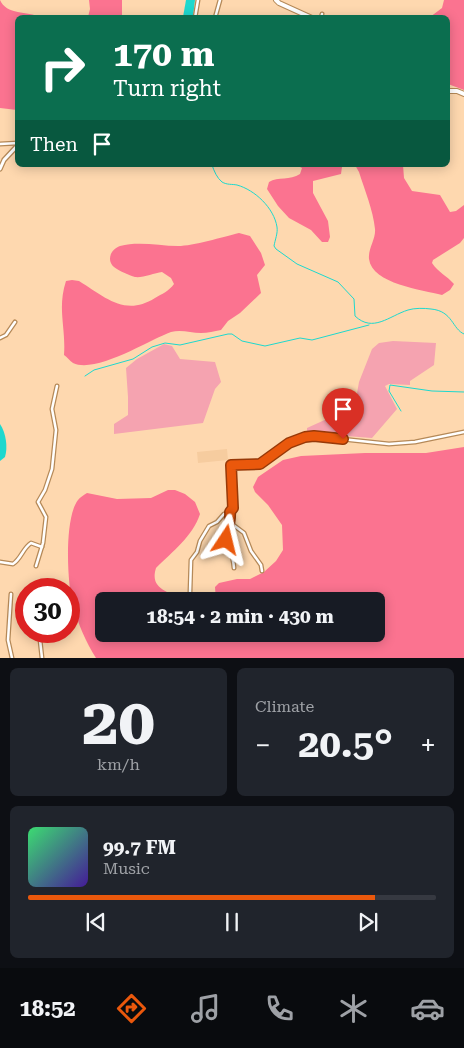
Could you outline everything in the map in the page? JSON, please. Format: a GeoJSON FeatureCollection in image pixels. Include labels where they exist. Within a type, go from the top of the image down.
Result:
{"type":"FeatureCollection","features":[{"type":"Feature","properties":{"kind":"main road"},"geometry":{"type":"LineString","coordinates":[[276,0],[305,15]]}},
{"type":"Feature","properties":{"kind":"main road"},"geometry":{"type":"LineString","coordinates":[[450,91],[464,94]]}},
{"type":"Feature","properties":{"kind":"street"},"geometry":{"type":"LineString","coordinates":[[196,15],[198,0]]}},
{"type":"Feature","properties":{"kind":"street"},"geometry":{"type":"LineString","coordinates":[[216,15],[220,0]]}},
{"type":"Feature","properties":{"kind":"street"},"geometry":{"type":"LineString","coordinates":[[0,144],[15,144]]}},
{"type":"Feature","properties":{"kind":"street"},"geometry":{"type":"LineString","coordinates":[[0,169],[4,160],[15,147]]}},
{"type":"Feature","properties":{"kind":"street"},"geometry":{"type":"LineString","coordinates":[[0,338],[6,335],[15,322]]}},
{"type":"Feature","properties":{"kind":"street"},"geometry":{"type":"LineString","coordinates":[[36,566],[42,547],[46,517],[38,502],[45,490],[52,469],[56,430],[53,402],[57,386]]}},
{"type":"Feature","properties":{"kind":"street"},"geometry":{"type":"LineString","coordinates":[[262,571],[261,565],[251,551],[244,532],[232,524],[230,512],[233,508],[231,465],[260,464],[296,439],[314,436],[389,444],[415,442],[464,432]]}},
{"type":"Feature","properties":{"kind":"street"},"geometry":{"type":"LineString","coordinates":[[190,592],[192,556],[197,552],[200,541],[209,526],[218,522],[224,514],[230,512]]}},
{"type":"Feature","properties":{"kind":"street"},"geometry":{"type":"LineString","coordinates":[[231,519],[228,524],[226,540],[234,558],[234,568]]}},
{"type":"Feature","properties":{"kind":"street"},"geometry":{"type":"LineString","coordinates":[[0,562],[13,564],[31,543],[42,547]]}},
{"type":"Feature","properties":{"kind":"street"},"geometry":{"type":"LineString","coordinates":[[11,594],[8,640],[12,658]]}},
{"type":"Feature","properties":{"kind":"street"},"geometry":{"type":"LineString","coordinates":[[40,643],[42,658]]}},
{"type":"Feature","properties":{"kind":"shaded area"},"geometry":{"type":"Polygon","coordinates":[[[0,0],[7,8],[35,15],[15,15],[15,110],[0,108],[0,0]]]}},
{"type":"Feature","properties":{"kind":"shaded area"},"geometry":{"type":"Polygon","coordinates":[[[89,0],[122,0],[122,15],[88,15],[89,0]]]}},
{"type":"Feature","properties":{"kind":"shaded area"},"geometry":{"type":"Polygon","coordinates":[[[444,0],[464,0],[464,90],[450,85],[450,15],[433,15],[442,8],[444,0]]]}},
{"type":"Feature","properties":{"kind":"shaded area"},"geometry":{"type":"Polygon","coordinates":[[[300,167],[342,167],[341,174],[313,181],[313,193],[328,221],[330,237],[328,242],[322,242],[311,230],[289,218],[278,206],[267,189],[269,182],[296,176],[300,174],[302,168],[300,167]]]}},
{"type":"Feature","properties":{"kind":"shaded area"},"geometry":{"type":"Polygon","coordinates":[[[356,167],[403,167],[404,178],[412,191],[440,195],[450,212],[456,211],[464,205],[464,238],[460,243],[433,260],[432,263],[454,284],[450,290],[442,295],[411,288],[388,280],[372,268],[369,255],[375,233],[374,222],[356,167]]]}},
{"type":"Feature","properties":{"kind":"shaded area"},"geometry":{"type":"Polygon","coordinates":[[[239,233],[250,236],[261,253],[265,265],[257,275],[261,293],[240,313],[228,321],[221,330],[204,333],[171,332],[122,355],[95,364],[83,365],[73,363],[64,355],[62,300],[66,281],[79,281],[116,303],[134,306],[165,292],[174,284],[171,278],[162,272],[135,277],[116,268],[110,261],[110,258],[112,252],[117,247],[134,244],[184,246],[239,233]]]}},
{"type":"Feature","properties":{"kind":"shaded area"},"geometry":{"type":"Polygon","coordinates":[[[393,341],[436,343],[434,365],[410,381],[410,385],[389,384],[385,386],[397,409],[372,438],[307,433],[307,428],[340,413],[356,399],[359,382],[372,349],[379,343],[393,341]]]}},
{"type":"Feature","properties":{"kind":"shaded area"},"geometry":{"type":"Polygon","coordinates":[[[164,344],[172,346],[180,359],[215,362],[221,382],[215,389],[203,423],[114,434],[114,424],[128,415],[126,368],[137,359],[164,344]]]}},
{"type":"Feature","properties":{"kind":"shaded area"},"geometry":{"type":"Polygon","coordinates":[[[464,447],[464,658],[96,658],[80,626],[80,578],[69,578],[68,567],[70,521],[79,499],[87,493],[117,499],[151,498],[168,490],[175,490],[185,494],[195,502],[200,514],[187,537],[156,568],[155,581],[168,592],[95,592],[95,642],[385,642],[385,592],[215,592],[215,587],[219,583],[237,579],[250,579],[264,572],[276,561],[283,550],[282,525],[253,487],[258,477],[283,460],[301,456],[426,453],[464,447]]]}},
{"type":"Feature","properties":{"kind":"shaded area"},"geometry":{"type":"Polygon","coordinates":[[[227,449],[228,460],[198,463],[197,452],[227,449]]]}},
{"type":"Feature","properties":{"kind":"water"},"geometry":{"type":"Polygon","coordinates":[[[186,0],[195,0],[193,15],[183,15],[186,0]]]}},
{"type":"Feature","properties":{"kind":"water"},"geometry":{"type":"Polygon","coordinates":[[[0,424],[5,436],[6,449],[5,457],[0,461],[0,424]]]}},
{"type":"Feature","properties":{"kind":"waterway"},"geometry":{"type":"LineString","coordinates":[[213,167],[222,182],[244,187],[263,201],[272,213],[277,227],[274,246],[276,249],[297,264],[338,282],[354,299],[355,316],[362,321],[368,323],[381,322],[410,309],[431,309],[438,310],[448,316],[460,332],[464,334]]}},
{"type":"Feature","properties":{"kind":"waterway"},"geometry":{"type":"LineString","coordinates":[[85,376],[94,370],[133,359],[152,347],[165,343],[180,345],[232,334],[242,341],[265,346],[300,338],[312,340],[369,325]]}},
{"type":"Feature","properties":{"kind":"waterway"},"geometry":{"type":"LineString","coordinates":[[401,411],[389,391],[390,385],[432,391],[464,392]]}},
{"type":"Feature","properties":{"kind":"route"},"geometry":{"type":"LineString","coordinates":[[226,540],[228,524],[231,519],[230,512],[233,508],[231,465],[260,464],[296,439],[314,436],[343,439]]}}]}
